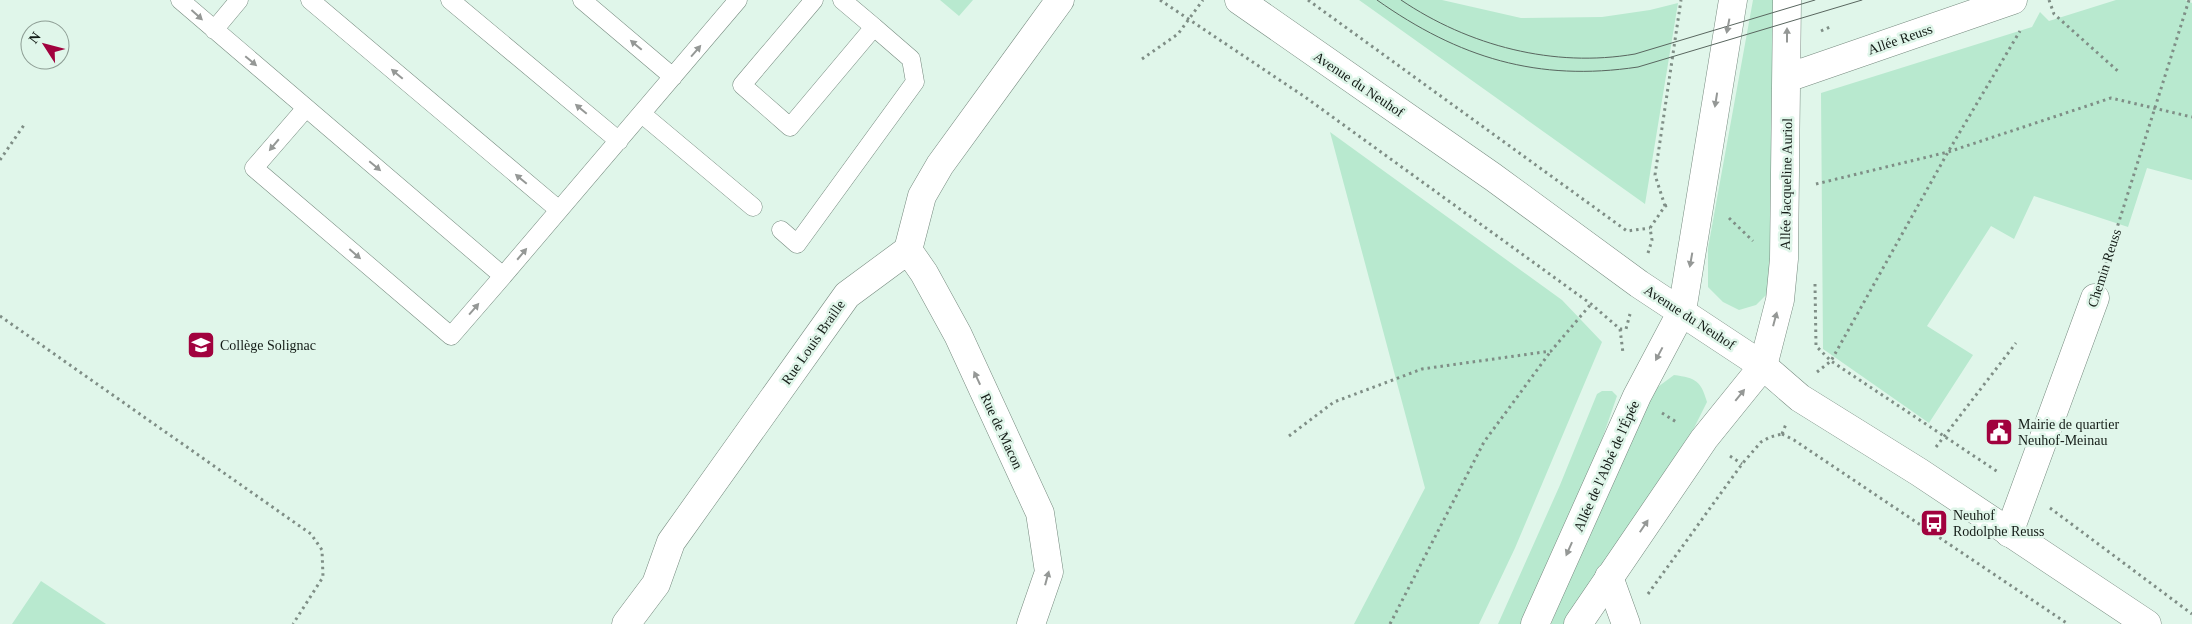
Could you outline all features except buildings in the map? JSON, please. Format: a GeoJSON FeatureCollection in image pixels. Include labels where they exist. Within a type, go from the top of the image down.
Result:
{"type":"FeatureCollection","features":[{"type":"Feature","properties":{"kind":"street"},"geometry":{"type":"LineString","coordinates":[[908,250],[922,196],[940,165],[1060,0]]}},
{"type":"Feature","properties":{"kind":"street","name":"Avenue du Neuhof"},"geometry":{"type":"LineString","coordinates":[[1239,0],[1485,171],[1639,284],[1763,366],[1800,398],[1919,472],[2147,624]]}},
{"type":"Feature","properties":{"kind":"street"},"geometry":{"type":"LineString","coordinates":[[1682,311],[1733,0]]}},
{"type":"Feature","properties":{"kind":"street","name":"Allée Jacqueline Auriol"},"geometry":{"type":"LineString","coordinates":[[1763,366],[1780,300],[1784,259],[1787,0]]}},
{"type":"Feature","properties":{"kind":"street","name":"Allée Reuss"},"geometry":{"type":"LineString","coordinates":[[1787,78],[2013,0]]}},
{"type":"Feature","properties":{"kind":"street","name":"Rue Louis Braille"},"geometry":{"type":"LineString","coordinates":[[626,624],[656,584],[671,542],[847,295],[908,250]]}},
{"type":"Feature","properties":{"kind":"street","name":"Rue de Macon"},"geometry":{"type":"LineString","coordinates":[[908,250],[924,273],[958,335],[1040,514],[1049,572],[1031,624]]}},
{"type":"Feature","properties":{"kind":"street","name":"Chemin Reuss"},"geometry":{"type":"LineString","coordinates":[[2009,533],[2095,298]]}},
{"type":"Feature","properties":{"kind":"street","name":"Allée de l'Abbé de l'Épée"},"geometry":{"type":"LineString","coordinates":[[1535,624],[1637,396],[1682,311]]}},
{"type":"Feature","properties":{"kind":"street"},"geometry":{"type":"LineString","coordinates":[[1578,624],[1704,439],[1763,366]]}},
{"type":"Feature","properties":{"kind":"street"},"geometry":{"type":"LineString","coordinates":[[1609,577],[1626,624]]}},
{"type":"Feature","properties":{"kind":"lane"},"geometry":{"type":"LineString","coordinates":[[180,0],[503,276]]}},
{"type":"Feature","properties":{"kind":"lane"},"geometry":{"type":"LineString","coordinates":[[214,30],[239,0]]}},
{"type":"Feature","properties":{"kind":"lane"},"geometry":{"type":"LineString","coordinates":[[310,0],[558,210]]}},
{"type":"Feature","properties":{"kind":"lane"},"geometry":{"type":"LineString","coordinates":[[450,0],[619,141]]}},
{"type":"Feature","properties":{"kind":"lane"},"geometry":{"type":"LineString","coordinates":[[582,0],[673,77]]}},
{"type":"Feature","properties":{"kind":"lane"},"geometry":{"type":"LineString","coordinates":[[814,0],[742,85],[790,127],[874,28]]}},
{"type":"Feature","properties":{"kind":"lane"},"geometry":{"type":"LineString","coordinates":[[781,230],[797,244],[914,82],[911,59],[842,0]]}},
{"type":"Feature","properties":{"kind":"lane"},"geometry":{"type":"LineString","coordinates":[[306,108],[254,168],[450,336],[642,114],[730,3]]}},
{"type":"Feature","properties":{"kind":"lane"},"geometry":{"type":"LineString","coordinates":[[642,114],[753,207]]}},
{"type":"Feature","properties":{"kind":"path"},"geometry":{"type":"LineString","coordinates":[[1160,0],[1305,97],[1591,304],[1620,329],[1626,329]]}},
{"type":"Feature","properties":{"kind":"path"},"geometry":{"type":"LineString","coordinates":[[1142,59],[1178,34],[1203,0]]}},
{"type":"Feature","properties":{"kind":"path"},"geometry":{"type":"LineString","coordinates":[[1308,0],[1627,231],[1650,228]]}},
{"type":"Feature","properties":{"kind":"path"},"geometry":{"type":"LineString","coordinates":[[1665,206],[1655,175],[1681,0]]}},
{"type":"Feature","properties":{"kind":"path"},"geometry":{"type":"LineString","coordinates":[[2049,0],[2054,14],[2120,73]]}},
{"type":"Feature","properties":{"kind":"path","name":"Chemin Reuss"},"geometry":{"type":"LineString","coordinates":[[2095,298],[2189,0]]}},
{"type":"Feature","properties":{"kind":"path"},"geometry":{"type":"LineString","coordinates":[[1812,376],[1831,361],[1948,152],[2023,25]]}},
{"type":"Feature","properties":{"kind":"path"},"geometry":{"type":"LineString","coordinates":[[1808,186],[1948,152],[2111,98],[2192,117]]}},
{"type":"Feature","properties":{"kind":"path"},"geometry":{"type":"LineString","coordinates":[[0,160],[24,125]]}},
{"type":"Feature","properties":{"kind":"path"},"geometry":{"type":"LineString","coordinates":[[1652,240],[1650,228],[1665,206],[1671,204]]}},
{"type":"Feature","properties":{"kind":"path"},"geometry":{"type":"LineString","coordinates":[[1724,212],[1758,245]]}},
{"type":"Feature","properties":{"kind":"path"},"geometry":{"type":"LineString","coordinates":[[1815,280],[1816,346],[1831,361]]}},
{"type":"Feature","properties":{"kind":"path"},"geometry":{"type":"LineString","coordinates":[[1390,624],[1484,442],[1551,351],[1591,304]]}},
{"type":"Feature","properties":{"kind":"path"},"geometry":{"type":"LineString","coordinates":[[0,316],[311,534],[322,550],[323,576],[293,624]]}},
{"type":"Feature","properties":{"kind":"path"},"geometry":{"type":"LineString","coordinates":[[1919,472],[2016,344]]}},
{"type":"Feature","properties":{"kind":"path"},"geometry":{"type":"LineString","coordinates":[[1289,436],[1334,402],[1422,369],[1551,351]]}},
{"type":"Feature","properties":{"kind":"path"},"geometry":{"type":"LineString","coordinates":[[1660,412],[1682,425]]}},
{"type":"Feature","properties":{"kind":"path"},"geometry":{"type":"LineString","coordinates":[[1644,600],[1742,464],[1761,442],[1782,434],[1794,440],[2068,624]]}},
{"type":"Feature","properties":{"kind":"green space"},"geometry":{"type":"Polygon","coordinates":[[[940,0],[973,0],[959,16],[940,0]]]}},
{"type":"Feature","properties":{"kind":"green space"},"geometry":{"type":"Polygon","coordinates":[[[1359,0],[1442,0],[1521,18],[1602,17],[1650,10],[1678,3],[1645,204],[1359,0]]]}},
{"type":"Feature","properties":{"kind":"green space"},"geometry":{"type":"Polygon","coordinates":[[[1753,0],[1775,0],[1773,41],[1775,230],[1770,291],[1756,305],[1739,310],[1723,302],[1708,287],[1708,248],[1753,0]]]}},
{"type":"Feature","properties":{"kind":"green space"},"geometry":{"type":"Polygon","coordinates":[[[2116,0],[2185,0],[2192,3],[2192,180],[2147,168],[2128,227],[2034,196],[2014,239],[1991,226],[1927,326],[1973,355],[1929,423],[1823,349],[1821,93],[2032,27],[2040,12],[2049,21],[2116,0]]]}},
{"type":"Feature","properties":{"kind":"green space"},"geometry":{"type":"Polygon","coordinates":[[[1330,132],[1562,300],[1602,342],[1515,548],[1479,624],[1354,624],[1425,488],[1330,132]]]}},
{"type":"Feature","properties":{"kind":"green space"},"geometry":{"type":"Polygon","coordinates":[[[1674,375],[1693,379],[1700,385],[1707,402],[1694,428],[1564,624],[1551,624],[1635,421],[1655,389],[1674,375]]]}},
{"type":"Feature","properties":{"kind":"green space"},"geometry":{"type":"Polygon","coordinates":[[[1602,391],[1612,391],[1617,396],[1584,491],[1522,624],[1498,624],[1560,485],[1597,394],[1602,391]]]}},
{"type":"Feature","properties":{"kind":"green space"},"geometry":{"type":"Polygon","coordinates":[[[41,581],[106,624],[12,624],[41,581]]]}},
{"type":"Feature","properties":{"kind":"tram line"},"geometry":{"type":"LineString","coordinates":[[1377,0],[1438,37],[1469,51],[1533,68],[1567,71],[1601,71],[1638,67],[1862,0]]}},
{"type":"Feature","properties":{"kind":"tram line"},"geometry":{"type":"LineString","coordinates":[[1401,0],[1455,30],[1484,41],[1543,55],[1574,58],[1604,58],[1635,54],[1815,0]]}},
{"type":"Feature","properties":{"kind":"place","name":"Collège Solignac"},"geometry":{"type":"Point","coordinates":[201,345]}},
{"type":"Feature","properties":{"kind":"place","name":"Mairie de quartier Neuhof-Meinau"},"geometry":{"type":"Point","coordinates":[1999,432]}},
{"type":"Feature","properties":{"kind":"place","name":"Neuhof Rodolphe Reuss"},"geometry":{"type":"Point","coordinates":[1934,523]}}]}
